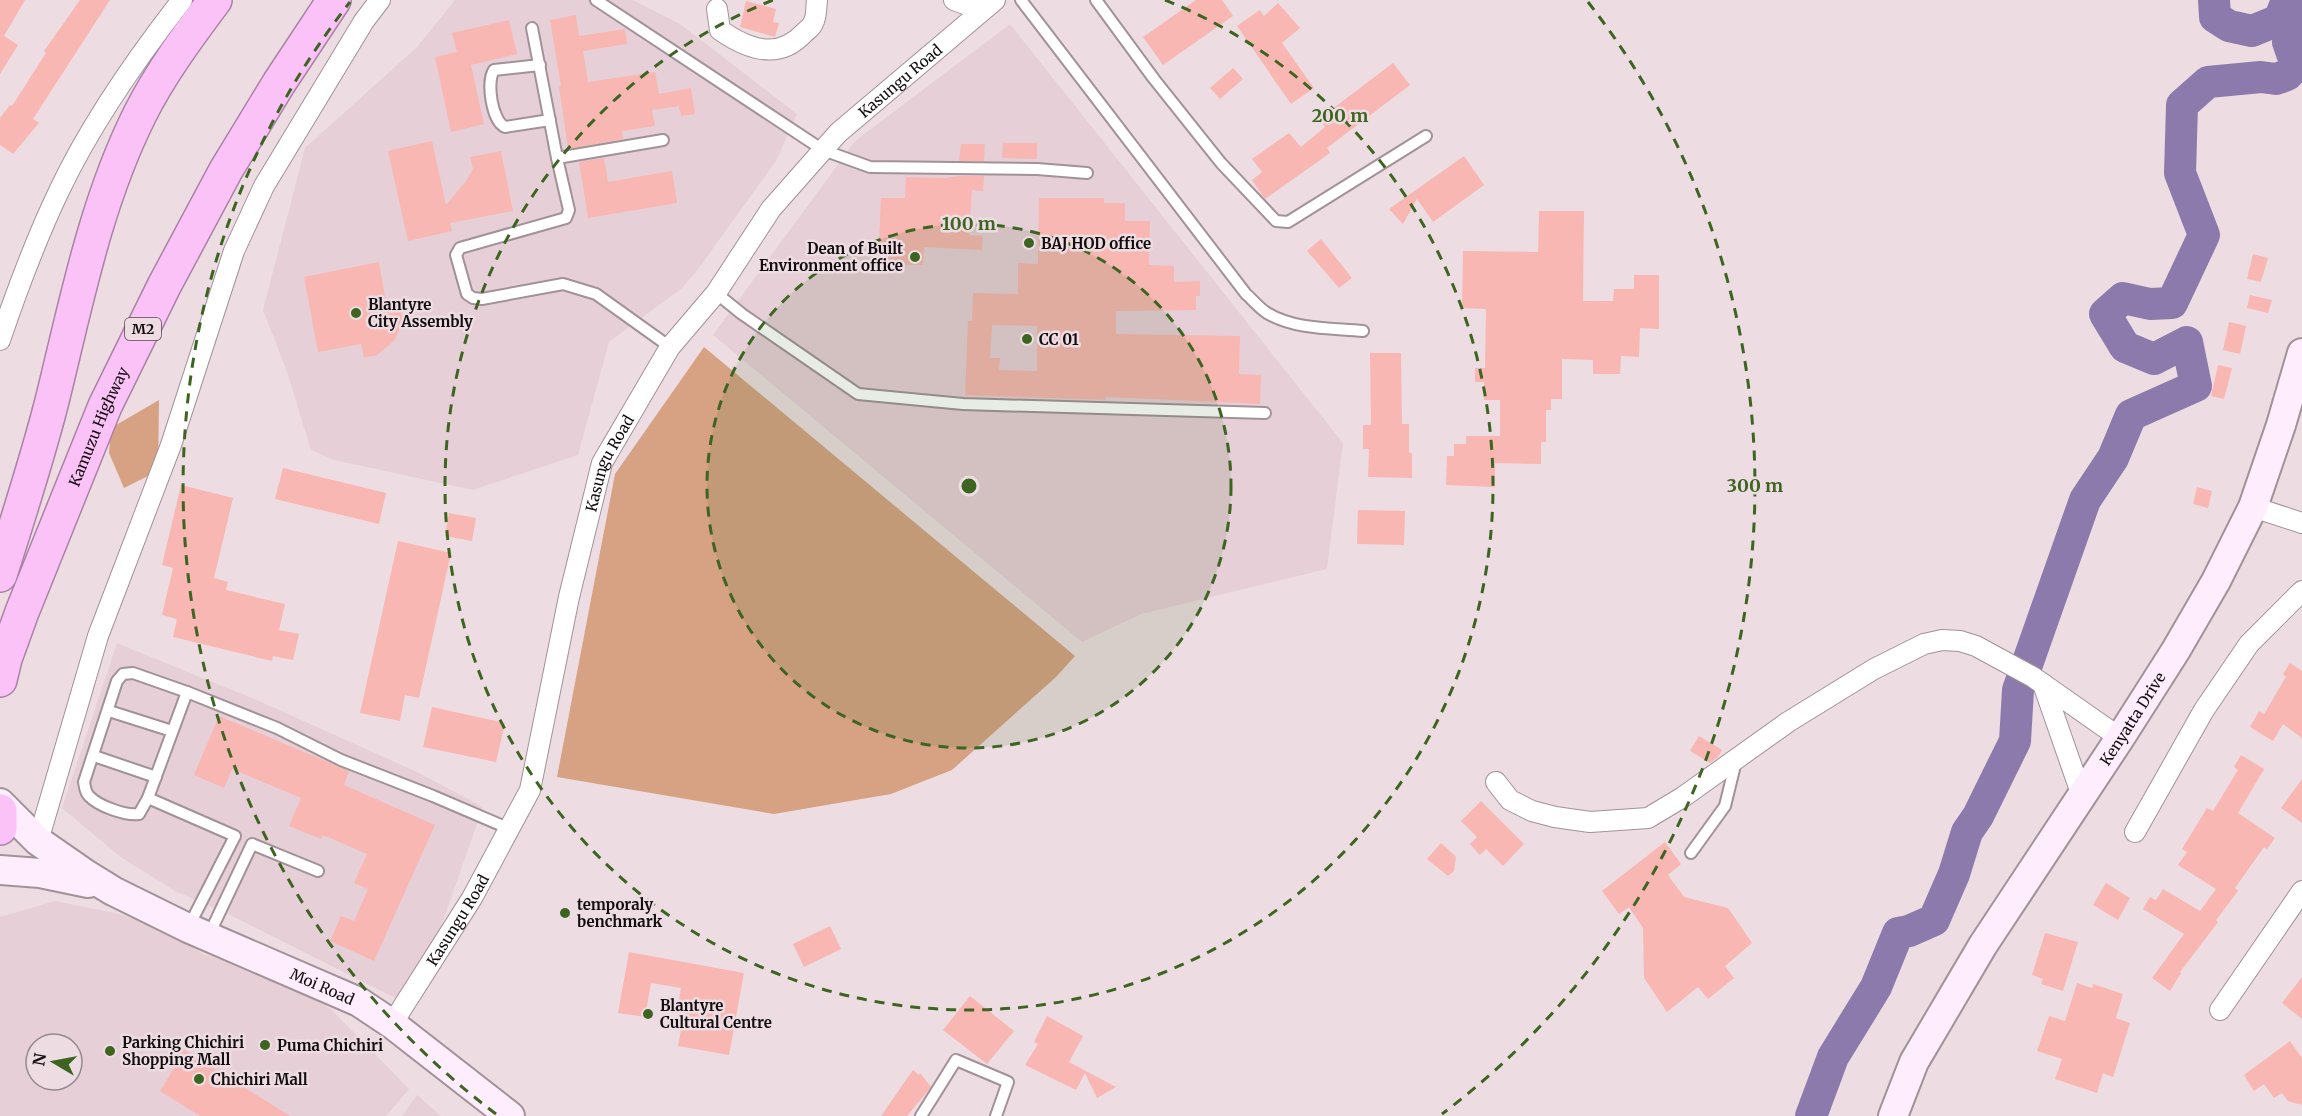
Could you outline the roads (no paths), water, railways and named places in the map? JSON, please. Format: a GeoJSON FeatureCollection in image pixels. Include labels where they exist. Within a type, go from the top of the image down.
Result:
{"type":"FeatureCollection","features":[{"type":"Feature","properties":{"kind":"highway"},"geometry":{"type":"LineString","coordinates":[[0,575],[51,404],[77,297],[105,198],[141,113],[214,0]]}},
{"type":"Feature","properties":{"kind":"highway","name":"Kamuzu Highway"},"geometry":{"type":"LineString","coordinates":[[0,680],[22,612],[105,406],[164,286],[226,170],[279,83],[334,0]]}},
{"type":"Feature","properties":{"kind":"highway"},"geometry":{"type":"LineString","coordinates":[[0,811],[0,828]]}},
{"type":"Feature","properties":{"kind":"main road","name":"Kenyatta Drive"},"geometry":{"type":"LineString","coordinates":[[1893,1116],[1914,1062],[1983,945],[2120,738],[2195,617],[2253,507],[2281,425],[2302,353]]}},
{"type":"Feature","properties":{"kind":"main road"},"geometry":{"type":"LineString","coordinates":[[0,803],[38,841],[113,891]]}},
{"type":"Feature","properties":{"kind":"main road"},"geometry":{"type":"LineString","coordinates":[[0,870],[40,873],[80,880],[113,891]]}},
{"type":"Feature","properties":{"kind":"main road","name":"Moi Road"},"geometry":{"type":"LineString","coordinates":[[113,891],[198,933],[359,1002],[392,1024],[510,1116]]}},
{"type":"Feature","properties":{"kind":"street"},"geometry":{"type":"LineString","coordinates":[[0,340],[59,190],[99,118],[142,50],[182,0]]}},
{"type":"Feature","properties":{"kind":"street"},"geometry":{"type":"LineString","coordinates":[[38,841],[98,636],[171,446],[234,251],[264,186],[364,21],[380,0]]}},
{"type":"Feature","properties":{"kind":"street"},"geometry":{"type":"LineString","coordinates":[[717,9],[720,30],[732,39],[753,48],[771,51],[784,48],[798,40],[814,23],[817,0]]}},
{"type":"Feature","properties":{"kind":"street"},"geometry":{"type":"LineString","coordinates":[[954,0],[988,5]]}},
{"type":"Feature","properties":{"kind":"street","name":"Kasungu Road"},"geometry":{"type":"LineString","coordinates":[[392,1024],[472,898],[530,790],[569,597],[602,463],[670,347],[716,293],[771,209],[838,133],[988,5]]}},
{"type":"Feature","properties":{"kind":"street"},"geometry":{"type":"LineString","coordinates":[[2253,507],[2302,523]]}},
{"type":"Feature","properties":{"kind":"street"},"geometry":{"type":"LineString","coordinates":[[2134,832],[2210,700],[2249,644],[2302,591]]}},
{"type":"Feature","properties":{"kind":"street"},"geometry":{"type":"LineString","coordinates":[[1496,782],[1510,800],[1532,811],[1555,817],[1590,822],[1648,818],[1683,797],[1788,722],[1874,669],[1924,644],[1942,640],[1960,641],[1976,646],[2038,681],[2120,738]]}},
{"type":"Feature","properties":{"kind":"street"},"geometry":{"type":"LineString","coordinates":[[2038,681],[2082,796]]}},
{"type":"Feature","properties":{"kind":"street"},"geometry":{"type":"LineString","coordinates":[[2220,1010],[2302,891]]}},
{"type":"Feature","properties":{"kind":"lane"},"geometry":{"type":"LineString","coordinates":[[596,0],[823,150],[870,167],[1037,169],[1087,173]]}},
{"type":"Feature","properties":{"kind":"lane"},"geometry":{"type":"LineString","coordinates":[[1021,0],[1246,294],[1265,312],[1283,321],[1364,331]]}},
{"type":"Feature","properties":{"kind":"lane"},"geometry":{"type":"LineString","coordinates":[[1096,0],[1154,79],[1221,163],[1276,220],[1288,222],[1426,136]]}},
{"type":"Feature","properties":{"kind":"lane"},"geometry":{"type":"LineString","coordinates":[[532,28],[569,210],[566,218],[460,248],[456,255],[467,294],[473,298],[482,299],[562,284],[596,294],[670,347]]}},
{"type":"Feature","properties":{"kind":"lane"},"geometry":{"type":"LineString","coordinates":[[540,65],[494,70],[490,81],[495,116],[499,124],[505,126],[550,120]]}},
{"type":"Feature","properties":{"kind":"lane"},"geometry":{"type":"LineString","coordinates":[[557,158],[663,140]]}},
{"type":"Feature","properties":{"kind":"lane"},"geometry":{"type":"LineString","coordinates":[[716,293],[742,314],[858,394],[963,404],[1265,413]]}},
{"type":"Feature","properties":{"kind":"lane"},"geometry":{"type":"LineString","coordinates":[[187,692],[148,798],[139,814],[122,814],[89,796],[84,782],[117,681],[123,674],[133,673],[187,692],[277,728],[341,760],[510,829]]}},
{"type":"Feature","properties":{"kind":"lane"},"geometry":{"type":"LineString","coordinates":[[109,711],[172,731]]}},
{"type":"Feature","properties":{"kind":"lane"},"geometry":{"type":"LineString","coordinates":[[94,756],[156,777]]}},
{"type":"Feature","properties":{"kind":"lane"},"geometry":{"type":"LineString","coordinates":[[1691,853],[1725,806],[1737,759]]}},
{"type":"Feature","properties":{"kind":"lane"},"geometry":{"type":"LineString","coordinates":[[148,798],[318,871]]}},
{"type":"Feature","properties":{"kind":"lane"},"geometry":{"type":"LineString","coordinates":[[198,933],[235,836]]}},
{"type":"Feature","properties":{"kind":"lane"},"geometry":{"type":"LineString","coordinates":[[198,933],[252,844]]}},
{"type":"Feature","properties":{"kind":"lane"},"geometry":{"type":"LineString","coordinates":[[921,1116],[956,1060],[1008,1082],[996,1116]]}},
{"type":"Feature","properties":{"kind":"waterway"},"geometry":{"type":"LineString","coordinates":[[2214,0],[2215,17],[2229,26],[2252,31],[2279,20],[2286,3],[2302,3]]}},
{"type":"Feature","properties":{"kind":"waterway"},"geometry":{"type":"LineString","coordinates":[[1811,1116],[1833,1057],[1876,987],[1898,933],[1909,931],[1934,920],[1954,874],[1967,832],[1978,816],[2015,741],[2018,690],[2085,500],[2113,458],[2131,415],[2196,386],[2187,342],[2154,359],[2125,347],[2105,314],[2123,298],[2150,304],[2172,303],[2204,235],[2180,173],[2182,105],[2208,82],[2261,77],[2276,79],[2287,75],[2296,65],[2288,42],[2293,29],[2302,26]]}},
{"type":"Feature","properties":{"kind":"place","name":"BAJ HOD office"},"geometry":{"type":"Point","coordinates":[1029,243]}},
{"type":"Feature","properties":{"kind":"place","name":"Dean of Built Environment office"},"geometry":{"type":"Point","coordinates":[915,257]}},
{"type":"Feature","properties":{"kind":"place","name":"Blantyre City Assembly"},"geometry":{"type":"Point","coordinates":[356,313]}},
{"type":"Feature","properties":{"kind":"place","name":"CC 01"},"geometry":{"type":"Point","coordinates":[1027,339]}},
{"type":"Feature","properties":{"kind":"place","name":"temporaly benchmark"},"geometry":{"type":"Point","coordinates":[565,913]}},
{"type":"Feature","properties":{"kind":"place","name":"Blantyre Cultural Centre"},"geometry":{"type":"Point","coordinates":[648,1014]}},
{"type":"Feature","properties":{"kind":"place","name":"Puma Chichiri"},"geometry":{"type":"Point","coordinates":[265,1045]}},
{"type":"Feature","properties":{"kind":"place","name":"Parking Chichiri Shopping Mall"},"geometry":{"type":"Point","coordinates":[110,1051]}},
{"type":"Feature","properties":{"kind":"place","name":"Chichiri Mall"},"geometry":{"type":"Point","coordinates":[199,1079]}}]}
